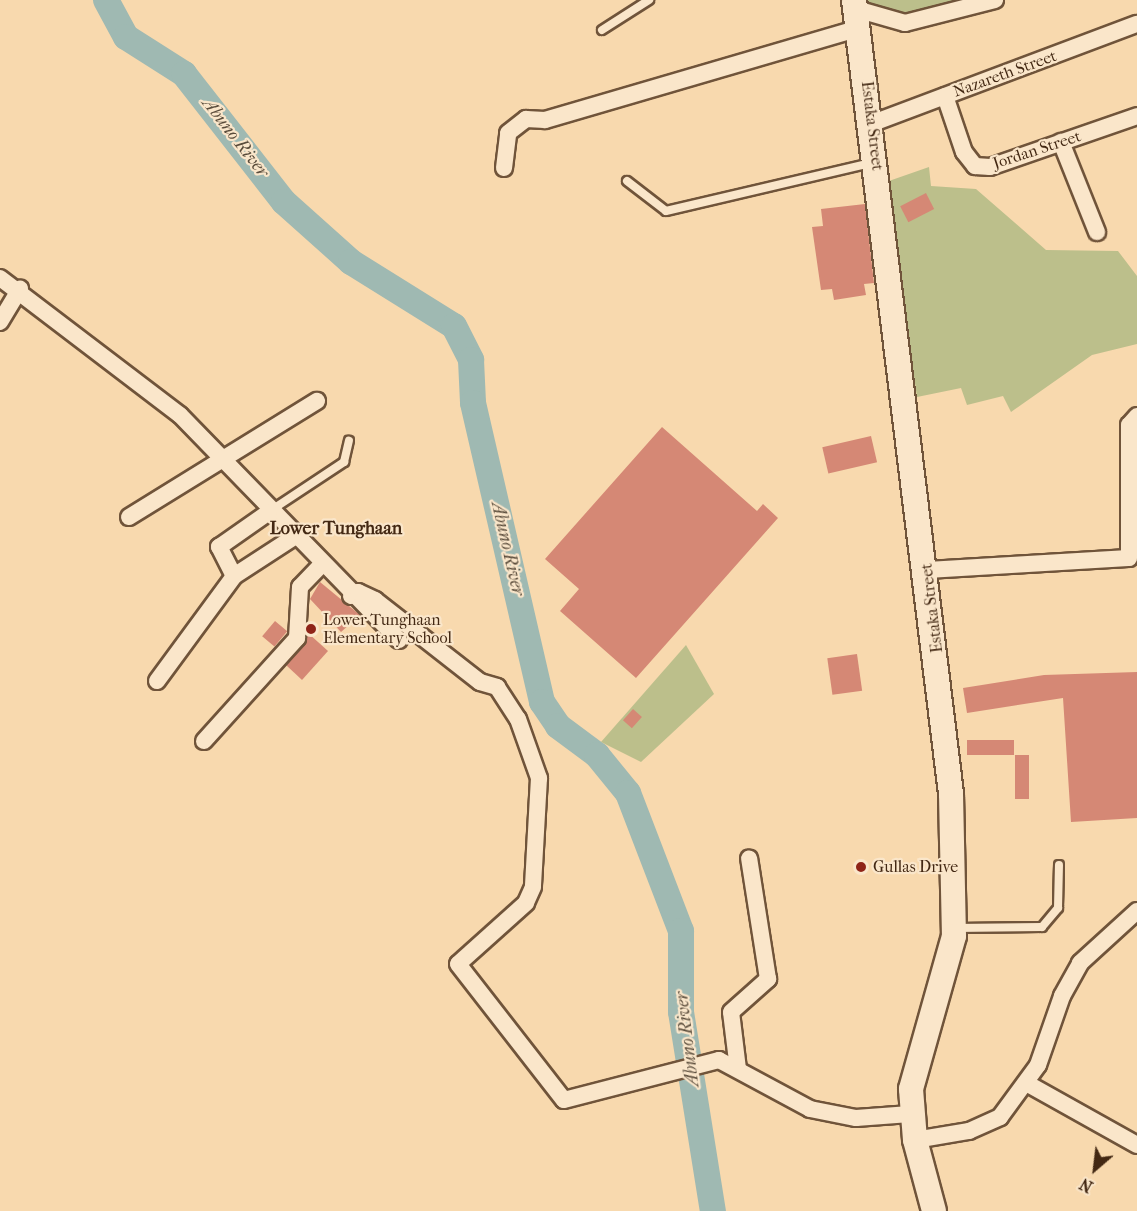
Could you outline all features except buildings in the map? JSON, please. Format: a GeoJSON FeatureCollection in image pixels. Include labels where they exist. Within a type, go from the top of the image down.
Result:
{"type":"FeatureCollection","features":[{"type":"Feature","properties":{"kind":"street"},"geometry":{"type":"LineString","coordinates":[[504,168],[508,133],[526,119],[545,120],[856,15],[908,28],[965,6],[995,0]]}},
{"type":"Feature","properties":{"kind":"street","name":"Estaka Street"},"geometry":{"type":"LineString","coordinates":[[856,15],[873,123],[947,736],[954,928],[911,1089],[910,1114],[934,1211]]}},
{"type":"Feature","properties":{"kind":"street","name":"Nazareth Street"},"geometry":{"type":"LineString","coordinates":[[873,123],[1137,24]]}},
{"type":"Feature","properties":{"kind":"street","name":"Jordan Street"},"geometry":{"type":"LineString","coordinates":[[945,96],[964,152],[975,166],[990,167],[1137,116]]}},
{"type":"Feature","properties":{"kind":"street"},"geometry":{"type":"LineString","coordinates":[[1061,142],[1097,232]]}},
{"type":"Feature","properties":{"kind":"street"},"geometry":{"type":"LineString","coordinates":[[0,278],[20,289],[180,415],[222,458],[269,512],[351,596],[399,640]]}},
{"type":"Feature","properties":{"kind":"street"},"geometry":{"type":"LineString","coordinates":[[0,322],[20,289]]}},
{"type":"Feature","properties":{"kind":"street"},"geometry":{"type":"LineString","coordinates":[[129,517],[317,401]]}},
{"type":"Feature","properties":{"kind":"street"},"geometry":{"type":"LineString","coordinates":[[927,570],[1129,558],[1130,425],[1137,416]]}},
{"type":"Feature","properties":{"kind":"street"},"geometry":{"type":"LineString","coordinates":[[234,576],[219,547],[269,512]]}},
{"type":"Feature","properties":{"kind":"street"},"geometry":{"type":"LineString","coordinates":[[157,681],[234,576],[294,537]]}},
{"type":"Feature","properties":{"kind":"street"},"geometry":{"type":"LineString","coordinates":[[204,741],[297,638],[300,586],[321,565]]}},
{"type":"Feature","properties":{"kind":"street"},"geometry":{"type":"LineString","coordinates":[[351,596],[358,592],[375,600],[480,682],[497,687],[518,719],[538,778],[530,897],[458,964],[564,1100],[607,1093],[702,1061],[719,1060],[810,1109],[856,1118],[910,1114]]}},
{"type":"Feature","properties":{"kind":"street"},"geometry":{"type":"LineString","coordinates":[[738,1069],[731,1012],[768,979],[749,858]]}},
{"type":"Feature","properties":{"kind":"street"},"geometry":{"type":"LineString","coordinates":[[915,1140],[986,1125],[1028,1084],[1080,963],[1137,911]]}},
{"type":"Feature","properties":{"kind":"street"},"geometry":{"type":"LineString","coordinates":[[1028,1084],[1137,1144]]}},
{"type":"Feature","properties":{"kind":"lane"},"geometry":{"type":"LineString","coordinates":[[602,30],[649,0]]}},
{"type":"Feature","properties":{"kind":"lane"},"geometry":{"type":"LineString","coordinates":[[627,181],[666,211],[877,162]]}},
{"type":"Feature","properties":{"kind":"lane"},"geometry":{"type":"LineString","coordinates":[[269,512],[339,466],[349,441]]}},
{"type":"Feature","properties":{"kind":"lane"},"geometry":{"type":"LineString","coordinates":[[954,928],[1042,927],[1058,908],[1059,865]]}},
{"type":"Feature","properties":{"kind":"green space"},"geometry":{"type":"Polygon","coordinates":[[[865,0],[957,0],[905,19],[867,8],[865,0]]]}},
{"type":"Feature","properties":{"kind":"green space"},"geometry":{"type":"Polygon","coordinates":[[[929,167],[931,186],[976,189],[1046,250],[1118,251],[1137,276],[1137,344],[1092,355],[1011,412],[1003,396],[967,405],[961,388],[917,397],[886,182],[929,167]]]}},
{"type":"Feature","properties":{"kind":"green space"},"geometry":{"type":"Polygon","coordinates":[[[686,645],[714,694],[641,762],[601,742],[686,645]]]}},
{"type":"Feature","properties":{"kind":"waterway","name":"Abuno River"},"geometry":{"type":"LineString","coordinates":[[106,0],[126,37],[184,74],[284,202],[351,262],[454,326],[471,360],[473,403],[542,702],[558,726],[597,755],[628,793],[681,931],[681,1012],[713,1211]]}},
{"type":"Feature","properties":{"kind":"place","name":"Lower Tunghaan Elementary School"},"geometry":{"type":"Point","coordinates":[311,629]}},
{"type":"Feature","properties":{"kind":"place","name":"Gullas Drive"},"geometry":{"type":"Point","coordinates":[861,867]}},
{"type":"Feature","properties":{"kind":"district","name":"Lower Tunghaan"},"geometry":{"type":"Point","coordinates":[336,529]}}]}
